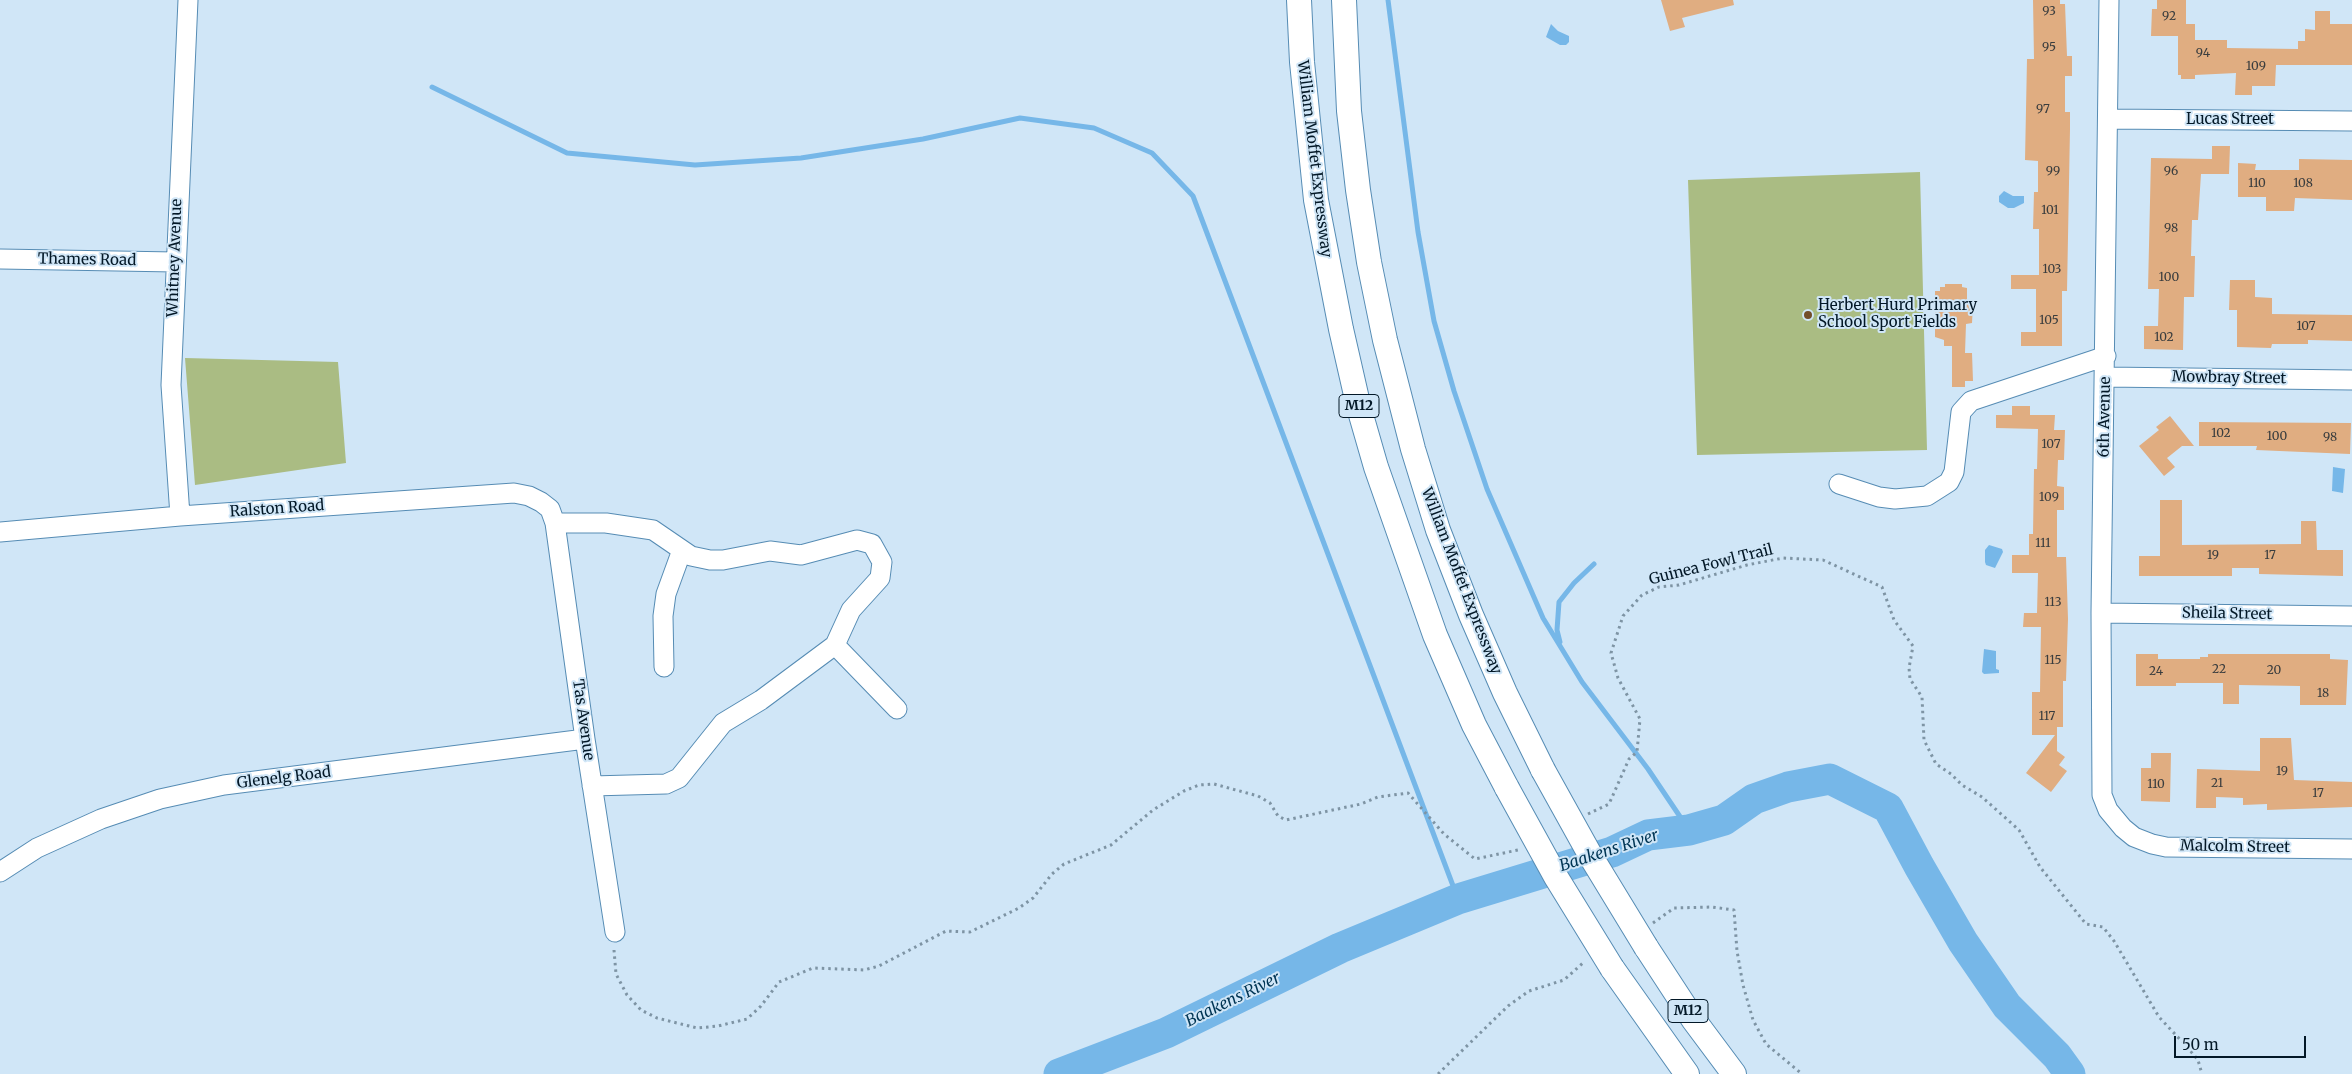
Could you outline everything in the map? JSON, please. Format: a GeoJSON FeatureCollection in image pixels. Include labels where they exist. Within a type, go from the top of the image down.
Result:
{"type":"FeatureCollection","features":[{"type":"Feature","properties":{"kind":"main road","name":"William Moffet Expressway"},"geometry":{"type":"LineString","coordinates":[[1299,0],[1302,62],[1316,200],[1339,319],[1360,408],[1385,493],[1435,635],[1474,725],[1556,877],[1612,968],[1687,1074]]}},
{"type":"Feature","properties":{"kind":"main road","name":"William Moffet Expressway"},"geometry":{"type":"LineString","coordinates":[[1344,0],[1349,111],[1358,190],[1381,320],[1412,449],[1438,530],[1471,615],[1505,693],[1543,770],[1593,860],[1646,946],[1694,1019],[1734,1074]]}},
{"type":"Feature","properties":{"kind":"street","name":"Whitney Avenue"},"geometry":{"type":"LineString","coordinates":[[180,516],[171,385],[188,0]]}},
{"type":"Feature","properties":{"kind":"street","name":"6th Avenue"},"geometry":{"type":"LineString","coordinates":[[2109,0],[2100,787],[2108,810],[2122,828]]}},
{"type":"Feature","properties":{"kind":"street","name":"Lucas Street"},"geometry":{"type":"LineString","coordinates":[[2108,119],[2352,121]]}},
{"type":"Feature","properties":{"kind":"street","name":"Thames Road"},"geometry":{"type":"LineString","coordinates":[[0,259],[175,262]]}},
{"type":"Feature","properties":{"kind":"street"},"geometry":{"type":"LineString","coordinates":[[1839,484],[1879,497],[1895,500],[1927,496],[1949,482],[1954,472],[1961,412],[1971,401],[2106,356]]}},
{"type":"Feature","properties":{"kind":"street","name":"Mowbray Street"},"geometry":{"type":"LineString","coordinates":[[2105,377],[2352,380]]}},
{"type":"Feature","properties":{"kind":"street","name":"Ralston Road"},"geometry":{"type":"LineString","coordinates":[[0,532],[180,516],[514,493],[530,496],[552,516]]}},
{"type":"Feature","properties":{"kind":"street"},"geometry":{"type":"LineString","coordinates":[[552,516],[654,530],[682,550],[699,558],[723,560],[770,551],[793,555],[807,554],[857,540],[872,544],[882,562],[880,578],[851,610],[835,646],[761,700],[724,722],[714,732],[684,774],[666,784],[592,786]]}},
{"type":"Feature","properties":{"kind":"street","name":"Tas Avenue"},"geometry":{"type":"LineString","coordinates":[[552,516],[615,932]]}},
{"type":"Feature","properties":{"kind":"street"},"geometry":{"type":"LineString","coordinates":[[664,667],[663,616],[666,594],[682,550]]}},
{"type":"Feature","properties":{"kind":"street","name":"Sheila Street"},"geometry":{"type":"LineString","coordinates":[[2101,613],[2352,616]]}},
{"type":"Feature","properties":{"kind":"street"},"geometry":{"type":"LineString","coordinates":[[835,646],[896,709]]}},
{"type":"Feature","properties":{"kind":"street","name":"Glenelg Road"},"geometry":{"type":"LineString","coordinates":[[0,872],[37,848],[101,819],[160,799],[224,785],[585,739]]}},
{"type":"Feature","properties":{"kind":"street","name":"Malcolm Street"},"geometry":{"type":"LineString","coordinates":[[2122,828],[2139,839],[2166,847],[2352,848]]}},
{"type":"Feature","properties":{"kind":"path","name":"Guinea Fowl Trail"},"geometry":{"type":"LineString","coordinates":[[1609,804],[1629,759],[1637,752],[1640,719],[1618,678],[1612,653],[1623,616],[1642,594],[1659,587],[1679,585],[1747,565],[1783,558],[1823,560],[1882,588],[1894,620],[1913,646],[1909,668],[1910,679],[1922,697],[1921,710],[1924,740],[1936,764],[1952,774],[1962,785],[1982,797],[2019,830],[2040,867],[2086,924],[2103,927],[2114,941],[2159,1017],[2198,1060],[2202,1074]]}},
{"type":"Feature","properties":{"kind":"path"},"geometry":{"type":"LineString","coordinates":[[615,932],[616,974],[627,995],[641,1010],[657,1018],[697,1028],[747,1019],[761,1006],[779,982],[813,968],[864,970],[879,966],[946,931],[970,932],[1019,908],[1033,898],[1052,874],[1064,864],[1111,845],[1153,810],[1184,791],[1200,785],[1214,784],[1258,796],[1270,803],[1278,816],[1286,820],[1361,804],[1378,797],[1408,793],[1444,834],[1476,858],[1515,851]]}},
{"type":"Feature","properties":{"kind":"green space","name":"Herbert Hurd Primary School Sport Fields"},"geometry":{"type":"Polygon","coordinates":[[[1920,172],[1927,450],[1697,455],[1688,180],[1920,172]]]}},
{"type":"Feature","properties":{"kind":"green space"},"geometry":{"type":"Polygon","coordinates":[[[185,358],[338,362],[346,463],[195,485],[185,358]]]}},
{"type":"Feature","properties":{"kind":"water"},"geometry":{"type":"Polygon","coordinates":[[[1551,24],[1558,31],[1569,36],[1569,42],[1566,45],[1560,45],[1546,37],[1551,24]]]}},
{"type":"Feature","properties":{"kind":"water"},"geometry":{"type":"Polygon","coordinates":[[[2004,191],[2013,196],[2024,196],[2024,203],[2014,208],[2008,208],[1999,202],[1999,196],[2004,191]]]}},
{"type":"Feature","properties":{"kind":"water"},"geometry":{"type":"Polygon","coordinates":[[[2333,467],[2345,469],[2343,493],[2332,491],[2333,467]]]}},
{"type":"Feature","properties":{"kind":"water"},"geometry":{"type":"Polygon","coordinates":[[[1989,545],[2002,549],[2003,552],[1995,568],[1986,565],[1985,562],[1985,550],[1989,545]]]}},
{"type":"Feature","properties":{"kind":"water"},"geometry":{"type":"Polygon","coordinates":[[[1984,649],[1996,651],[1996,669],[1999,670],[1999,673],[1984,674],[1982,672],[1984,649]]]}},
{"type":"Feature","properties":{"kind":"building"},"geometry":{"type":"Polygon","coordinates":[[[1661,0],[1733,0],[1734,5],[1682,18],[1685,27],[1670,31],[1661,0]]]}},
{"type":"Feature","properties":{"kind":"building"},"geometry":{"type":"Polygon","coordinates":[[[2033,0],[2060,0],[2060,4],[2065,4],[2067,56],[2072,56],[2072,76],[2065,76],[2065,112],[2070,112],[2070,129],[2067,291],[2062,291],[2062,346],[2021,346],[2021,332],[2036,332],[2036,289],[2011,289],[2011,275],[2039,275],[2039,229],[2033,229],[2034,192],[2038,192],[2038,161],[2025,160],[2027,59],[2034,59],[2033,0]]]}},
{"type":"Feature","properties":{"kind":"building"},"geometry":{"type":"Polygon","coordinates":[[[2157,0],[2186,0],[2186,24],[2195,24],[2195,40],[2227,40],[2227,48],[2298,49],[2298,41],[2305,41],[2305,29],[2315,30],[2315,11],[2330,11],[2330,24],[2352,24],[2352,65],[2276,65],[2275,86],[2252,86],[2252,95],[2235,95],[2236,73],[2195,75],[2195,79],[2181,79],[2181,75],[2178,75],[2178,36],[2151,36],[2152,9],[2157,9],[2157,0]]]}},
{"type":"Feature","properties":{"kind":"building"},"geometry":{"type":"Polygon","coordinates":[[[2212,146],[2230,146],[2229,174],[2201,174],[2198,220],[2192,220],[2191,256],[2195,256],[2194,297],[2184,297],[2183,350],[2144,349],[2144,326],[2158,326],[2159,289],[2148,289],[2151,158],[2212,159],[2212,146]]]}},
{"type":"Feature","properties":{"kind":"building"},"geometry":{"type":"Polygon","coordinates":[[[2299,159],[2352,160],[2352,200],[2295,198],[2294,211],[2266,211],[2266,197],[2238,197],[2238,163],[2256,164],[2255,170],[2299,170],[2299,159]]]}},
{"type":"Feature","properties":{"kind":"building"},"geometry":{"type":"Polygon","coordinates":[[[2230,280],[2255,280],[2255,297],[2272,298],[2272,314],[2352,315],[2352,341],[2308,340],[2308,344],[2272,344],[2271,348],[2237,347],[2237,310],[2229,310],[2230,280]]]}},
{"type":"Feature","properties":{"kind":"building"},"geometry":{"type":"Polygon","coordinates":[[[1945,284],[1962,284],[1962,287],[1967,288],[1967,304],[1973,304],[1972,323],[1966,324],[1965,353],[1972,353],[1973,381],[1965,381],[1965,387],[1952,387],[1952,346],[1944,346],[1944,340],[1935,337],[1935,291],[1940,291],[1940,287],[1945,287],[1945,284]]]}},
{"type":"Feature","properties":{"kind":"building"},"geometry":{"type":"Polygon","coordinates":[[[2012,406],[2030,406],[2030,415],[2055,415],[2054,430],[2065,430],[2064,460],[2058,460],[2057,486],[2064,487],[2064,510],[2057,510],[2057,557],[2066,557],[2068,619],[2066,681],[2063,681],[2063,727],[2057,727],[2057,751],[2065,757],[2059,765],[2067,771],[2051,792],[2026,773],[2055,735],[2032,735],[2032,692],[2040,692],[2041,627],[2023,627],[2024,613],[2037,613],[2038,573],[2012,573],[2012,555],[2029,555],[2029,534],[2033,534],[2034,469],[2037,469],[2038,429],[1996,428],[1996,415],[2012,415],[2012,406]]]}},
{"type":"Feature","properties":{"kind":"building"},"geometry":{"type":"Polygon","coordinates":[[[2170,416],[2194,446],[2182,446],[2167,458],[2175,467],[2164,476],[2139,446],[2159,430],[2156,427],[2170,416]]]}},
{"type":"Feature","properties":{"kind":"building"},"geometry":{"type":"Polygon","coordinates":[[[2199,422],[2351,423],[2350,454],[2256,450],[2257,446],[2199,446],[2199,422]]]}},
{"type":"Feature","properties":{"kind":"building"},"geometry":{"type":"Polygon","coordinates":[[[2160,500],[2182,500],[2182,545],[2301,544],[2301,521],[2316,521],[2317,550],[2343,550],[2343,576],[2259,574],[2259,568],[2232,568],[2232,576],[2139,576],[2139,556],[2160,556],[2160,500]]]}},
{"type":"Feature","properties":{"kind":"building"},"geometry":{"type":"Polygon","coordinates":[[[2136,654],[2158,654],[2158,659],[2200,659],[2200,657],[2208,657],[2208,654],[2330,654],[2330,659],[2348,660],[2346,705],[2300,705],[2300,686],[2239,685],[2239,704],[2223,704],[2223,683],[2176,683],[2176,686],[2136,686],[2136,654]]]}},
{"type":"Feature","properties":{"kind":"building"},"geometry":{"type":"Polygon","coordinates":[[[2260,738],[2291,738],[2294,780],[2352,782],[2352,807],[2267,810],[2267,804],[2243,805],[2243,798],[2216,797],[2216,808],[2196,808],[2197,769],[2260,771],[2260,738]]]}},
{"type":"Feature","properties":{"kind":"building"},"geometry":{"type":"Polygon","coordinates":[[[2151,753],[2171,753],[2170,802],[2141,801],[2141,768],[2151,768],[2151,753]]]}},
{"type":"Feature","properties":{"kind":"waterway"},"geometry":{"type":"LineString","coordinates":[[1388,0],[1418,232],[1434,321],[1454,391],[1487,489],[1543,618],[1582,682],[1648,769],[1689,830]]}},
{"type":"Feature","properties":{"kind":"waterway"},"geometry":{"type":"LineString","coordinates":[[432,87],[567,153],[695,165],[801,158],[923,139],[1020,118],[1094,128],[1152,153],[1193,196],[1458,899]]}},
{"type":"Feature","properties":{"kind":"waterway"},"geometry":{"type":"LineString","coordinates":[[1560,642],[1557,630],[1559,602],[1574,583],[1594,564]]}},
{"type":"Feature","properties":{"kind":"waterway","name":"Baakens River"},"geometry":{"type":"LineString","coordinates":[[1059,1074],[1166,1033],[1340,948],[1458,899],[1612,852],[1648,835],[1689,830],[1724,820],[1754,799],[1788,787],[1830,779],[1888,808],[1963,942],[2007,1006],[2057,1056],[2070,1074]]}},
{"type":"Feature","properties":{"kind":"place","name":"Herbert Hurd Primary School Sport Fields"},"geometry":{"type":"Point","coordinates":[1808,315]}}]}
